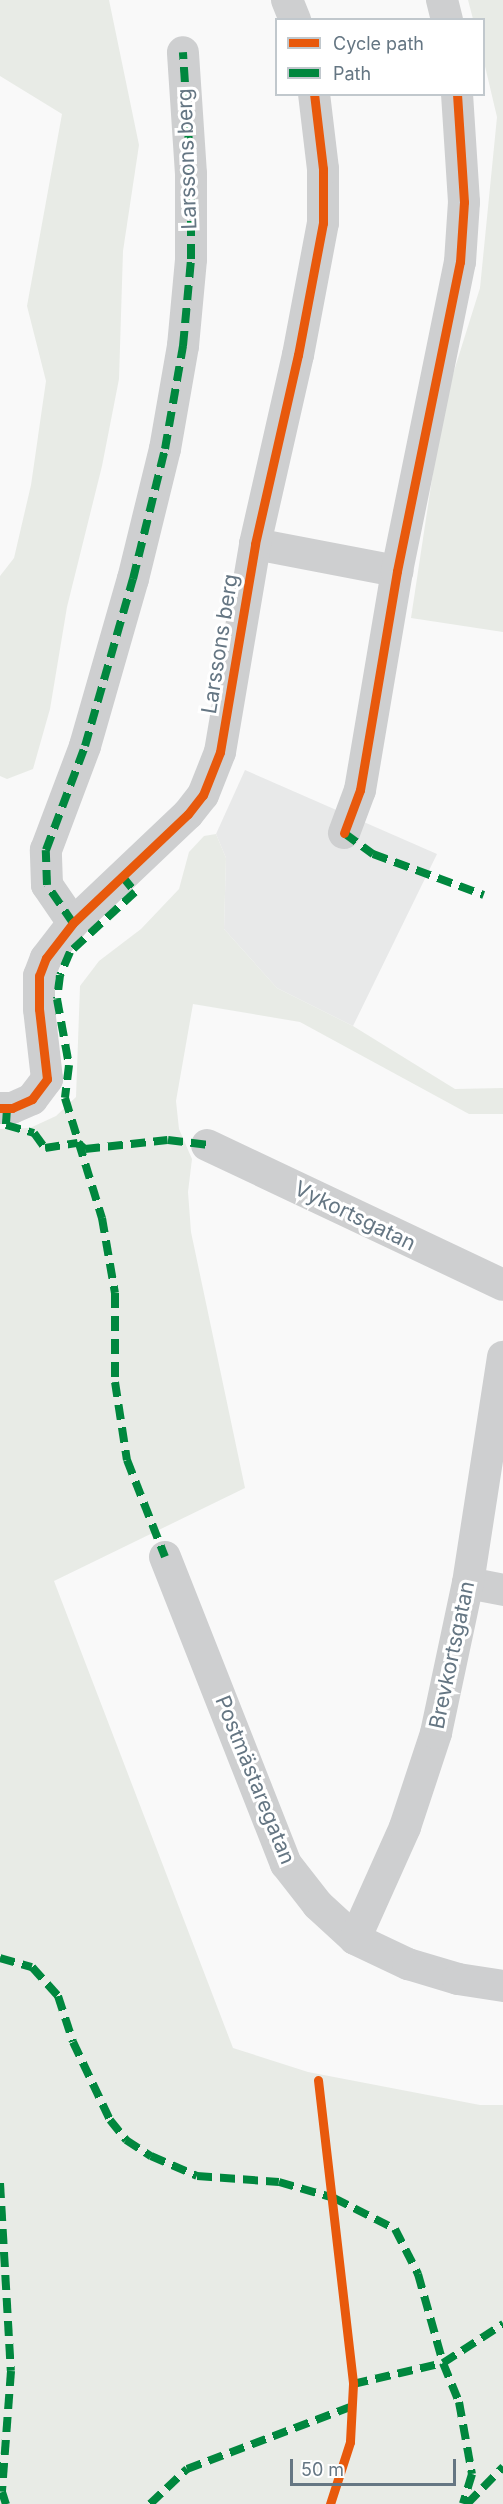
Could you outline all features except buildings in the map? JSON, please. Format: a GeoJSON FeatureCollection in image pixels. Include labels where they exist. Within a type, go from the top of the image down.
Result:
{"type":"FeatureCollection","features":[{"type":"Feature","properties":{"kind":"street"},"geometry":{"type":"LineString","coordinates":[[287,0],[294,18]]}},
{"type":"Feature","properties":{"kind":"street"},"geometry":{"type":"LineString","coordinates":[[442,0],[446,18]]}},
{"type":"Feature","properties":{"kind":"street","name":"Larssons berg"},"geometry":{"type":"LineString","coordinates":[[73,923],[47,885],[46,850],[85,746],[133,579],[165,449],[183,346],[190,259],[190,174],[183,52]]}},
{"type":"Feature","properties":{"kind":"street","name":"Larssons berg"},"geometry":{"type":"LineString","coordinates":[[0,1108],[12,1108],[32,1099],[47,1078],[39,976],[50,951],[73,923],[188,814],[203,795],[220,752],[255,544],[298,355],[323,223],[323,169],[314,96]]}},
{"type":"Feature","properties":{"kind":"street"},"geometry":{"type":"LineString","coordinates":[[344,833],[360,790],[397,571],[460,262],[464,202],[457,96]]}},
{"type":"Feature","properties":{"kind":"street"},"geometry":{"type":"LineString","coordinates":[[255,544],[397,571]]}},
{"type":"Feature","properties":{"kind":"street","name":"Vykortsgatan"},"geometry":{"type":"LineString","coordinates":[[207,1145],[503,1286]]}},
{"type":"Feature","properties":{"kind":"street","name":"Brevkortsgatan"},"geometry":{"type":"LineString","coordinates":[[356,1939],[405,1827],[436,1733],[468,1583],[503,1357]]}},
{"type":"Feature","properties":{"kind":"street","name":"Postmästaregatan"},"geometry":{"type":"LineString","coordinates":[[165,1557],[286,1864],[318,1905],[356,1939],[408,1965],[458,1979],[503,1986]]}},
{"type":"Feature","properties":{"kind":"street"},"geometry":{"type":"LineString","coordinates":[[468,1583],[503,1590]]}},
{"type":"Feature","properties":{"kind":"shaded area"},"geometry":{"type":"Polygon","coordinates":[[[0,0],[109,0],[139,145],[123,251],[119,379],[102,466],[67,607],[50,709],[33,769],[7,779],[0,776],[0,576],[14,558],[31,485],[46,381],[27,306],[62,114],[0,76],[0,0]]]}},
{"type":"Feature","properties":{"kind":"shaded area"},"geometry":{"type":"Polygon","coordinates":[[[468,0],[503,0],[503,632],[411,618],[443,406],[480,288],[497,117],[485,66],[485,18],[473,18],[468,0]]]}},
{"type":"Feature","properties":{"kind":"shaded area"},"geometry":{"type":"Polygon","coordinates":[[[245,770],[437,854],[353,1026],[277,988],[224,929],[226,858],[216,834],[245,770]]]}},
{"type":"Feature","properties":{"kind":"shaded area"},"geometry":{"type":"Polygon","coordinates":[[[216,834],[226,858],[224,929],[277,988],[353,1026],[455,1089],[503,1088],[503,1114],[469,1114],[300,1022],[193,1004],[176,1101],[179,1129],[192,1159],[188,1192],[191,1232],[245,1488],[54,1581],[233,2048],[308,2072],[480,2105],[503,2105],[503,2504],[0,2504],[0,1129],[30,1128],[56,1116],[76,1097],[80,986],[99,961],[141,929],[179,889],[189,852],[204,836],[216,834]]]}},
{"type":"Feature","properties":{"kind":"marked path"},"geometry":{"type":"LineString","coordinates":[[73,923],[47,885],[46,850],[85,746],[133,579],[165,449],[183,346],[191,259],[191,174],[183,52]]}},
{"type":"Feature","properties":{"kind":"marked path"},"geometry":{"type":"LineString","coordinates":[[344,833],[373,854],[484,895]]}},
{"type":"Feature","properties":{"kind":"marked path"},"geometry":{"type":"LineString","coordinates":[[122,876],[135,892],[70,952],[60,975],[57,999],[69,1065],[65,1098],[102,1218],[115,1293],[115,1382],[127,1460],[165,1557]]}},
{"type":"Feature","properties":{"kind":"marked path"},"geometry":{"type":"LineString","coordinates":[[7,1109],[6,1125],[34,1133],[45,1148],[78,1143],[85,1149],[168,1140],[207,1145]]}},
{"type":"Feature","properties":{"kind":"marked path"},"geometry":{"type":"LineString","coordinates":[[0,1958],[32,1967],[58,1996],[73,2042],[110,2120],[126,2140],[151,2156],[197,2176],[279,2182],[334,2198],[395,2229],[418,2274],[443,2363],[459,2402],[472,2474],[463,2504]]}},
{"type":"Feature","properties":{"kind":"marked path"},"geometry":{"type":"LineString","coordinates":[[0,2183],[11,2371],[2,2492],[6,2504]]}},
{"type":"Feature","properties":{"kind":"marked path"},"geometry":{"type":"LineString","coordinates":[[353,2384],[443,2363],[503,2324]]}},
{"type":"Feature","properties":{"kind":"marked path"},"geometry":{"type":"LineString","coordinates":[[150,2504],[187,2469],[353,2406]]}},
{"type":"Feature","properties":{"kind":"marked path"},"geometry":{"type":"LineString","coordinates":[[467,2504],[503,2467]]}},
{"type":"Feature","properties":{"kind":"cycle path"},"geometry":{"type":"LineString","coordinates":[[0,1108],[12,1108],[32,1099],[47,1079],[39,1009],[39,976],[46,958],[73,923],[188,814],[203,795],[220,752],[255,544],[298,355],[323,223],[323,169],[314,96]]}},
{"type":"Feature","properties":{"kind":"cycle path"},"geometry":{"type":"LineString","coordinates":[[344,833],[360,790],[397,571],[460,262],[464,202],[457,96]]}},
{"type":"Feature","properties":{"kind":"cycle path"},"geometry":{"type":"LineString","coordinates":[[318,2080],[353,2384],[350,2442],[330,2504]]}}]}
